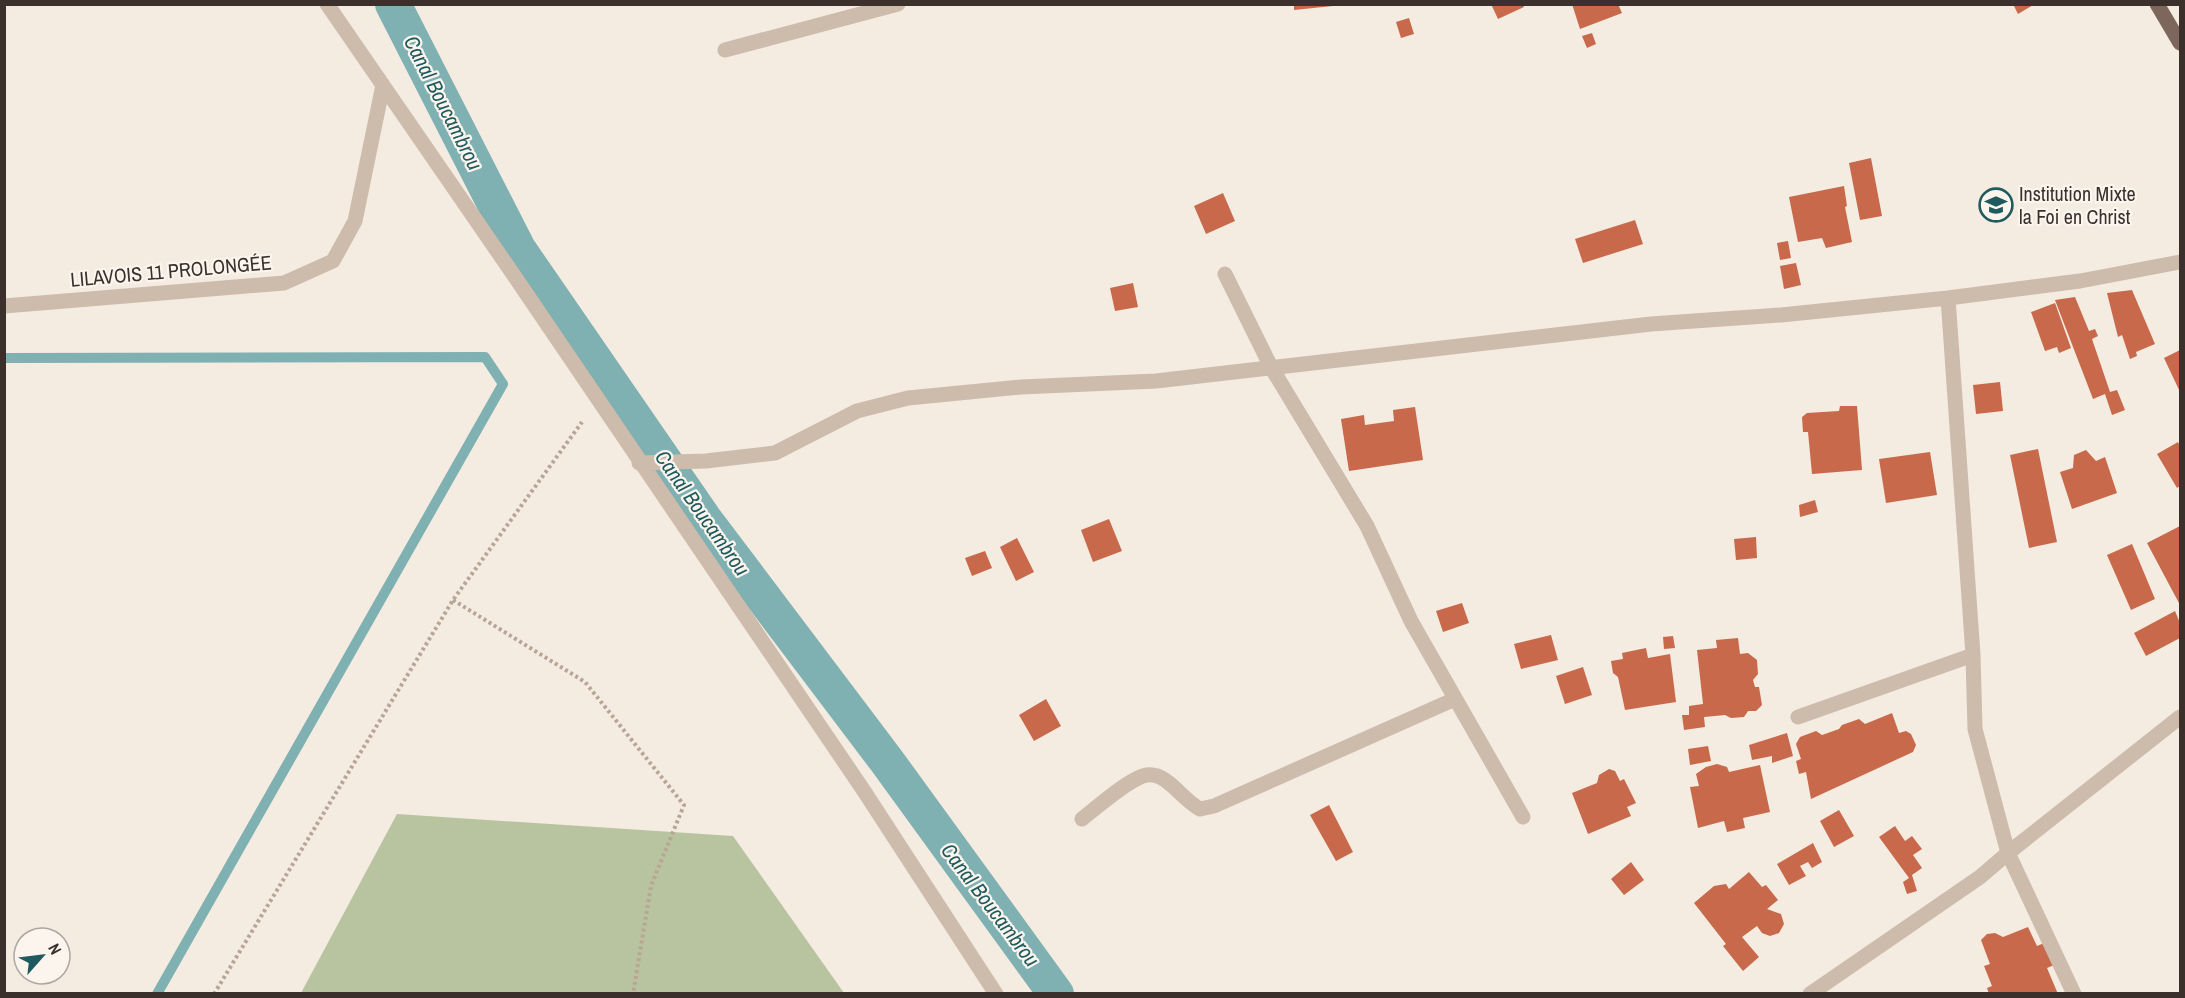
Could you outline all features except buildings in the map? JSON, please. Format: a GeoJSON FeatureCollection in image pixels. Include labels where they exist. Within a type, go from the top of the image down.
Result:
{"type":"FeatureCollection","features":[{"type":"Feature","properties":{"kind":"main road"},"geometry":{"type":"LineString","coordinates":[[2157,4],[2181,43]]}},
{"type":"Feature","properties":{"kind":"street"},"geometry":{"type":"LineString","coordinates":[[327,4],[864,791],[996,993]]}},
{"type":"Feature","properties":{"kind":"street"},"geometry":{"type":"LineString","coordinates":[[725,50],[898,4]]}},
{"type":"Feature","properties":{"kind":"street","name":"LILAVOIS 11 PROLONGÉE"},"geometry":{"type":"LineString","coordinates":[[4,306],[284,283],[333,261],[355,221],[383,85]]}},
{"type":"Feature","properties":{"kind":"street"},"geometry":{"type":"LineString","coordinates":[[639,463],[706,461],[775,453],[857,411],[908,398],[1021,387],[1156,381],[1651,324],[1781,315],[1948,298],[2080,281],[2181,262]]}},
{"type":"Feature","properties":{"kind":"street"},"geometry":{"type":"LineString","coordinates":[[1225,273],[1271,367],[1367,526],[1411,621],[1523,817]]}},
{"type":"Feature","properties":{"kind":"street"},"geometry":{"type":"LineString","coordinates":[[1948,298],[1973,655],[1975,729],[2008,853],[2074,993]]}},
{"type":"Feature","properties":{"kind":"street"},"geometry":{"type":"LineString","coordinates":[[1798,717],[1973,655]]}},
{"type":"Feature","properties":{"kind":"street"},"geometry":{"type":"LineString","coordinates":[[1082,819],[1134,780],[1146,775],[1157,775],[1167,781],[1186,801],[1200,809],[1214,806],[1455,699]]}},
{"type":"Feature","properties":{"kind":"street"},"geometry":{"type":"LineString","coordinates":[[1810,993],[1980,877],[2181,717]]}},
{"type":"Feature","properties":{"kind":"path"},"geometry":{"type":"LineString","coordinates":[[214,993],[453,600],[597,400]]}},
{"type":"Feature","properties":{"kind":"path"},"geometry":{"type":"LineString","coordinates":[[453,600],[585,681],[684,805],[651,886],[633,993]]}},
{"type":"Feature","properties":{"kind":"green space"},"geometry":{"type":"Polygon","coordinates":[[[397,814],[733,836],[844,993],[301,993],[397,814]]]}},
{"type":"Feature","properties":{"kind":"waterway","name":"Canal Boucambrou"},"geometry":{"type":"LineString","coordinates":[[393,4],[518,249],[704,519],[886,760],[1056,994]]}},
{"type":"Feature","properties":{"kind":"waterway"},"geometry":{"type":"LineString","coordinates":[[4,358],[485,357],[503,384],[157,994]]}},
{"type":"Feature","properties":{"kind":"place","name":"Institution Mixte la Foi en Christ"},"geometry":{"type":"Point","coordinates":[1996,205]}}]}
